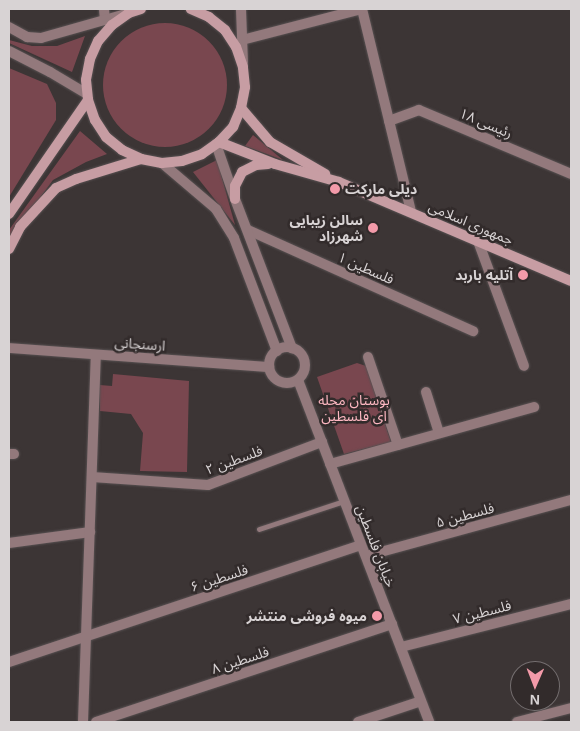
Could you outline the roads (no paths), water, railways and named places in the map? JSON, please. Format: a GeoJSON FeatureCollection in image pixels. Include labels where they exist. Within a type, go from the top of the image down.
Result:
{"type":"FeatureCollection","features":[{"type":"Feature","properties":{"kind":"main road"},"geometry":{"type":"LineString","coordinates":[[141,9],[129,13],[112,25],[98,40],[90,59],[86,80],[87,97],[94,120],[106,137],[122,150],[141,159],[162,163],[182,161],[202,154],[218,143],[232,126],[241,108],[245,88],[244,67],[236,47],[224,30],[209,17],[191,9]]}},
{"type":"Feature","properties":{"kind":"main road"},"geometry":{"type":"LineString","coordinates":[[9,214],[87,97]]}},
{"type":"Feature","properties":{"kind":"main road"},"geometry":{"type":"LineString","coordinates":[[241,108],[270,142],[339,182]]}},
{"type":"Feature","properties":{"kind":"main road","name":"جمهوری اسلامی"},"geometry":{"type":"LineString","coordinates":[[218,143],[275,164],[339,182],[571,281]]}},
{"type":"Feature","properties":{"kind":"main road"},"geometry":{"type":"LineString","coordinates":[[9,249],[20,227],[56,188],[76,179],[141,159]]}},
{"type":"Feature","properties":{"kind":"main road"},"geometry":{"type":"LineString","coordinates":[[235,199],[235,186],[242,172],[256,165],[275,164]]}},
{"type":"Feature","properties":{"kind":"street"},"geometry":{"type":"LineString","coordinates":[[104,9],[105,20]]}},
{"type":"Feature","properties":{"kind":"street"},"geometry":{"type":"LineString","coordinates":[[241,9],[244,67]]}},
{"type":"Feature","properties":{"kind":"street"},"geometry":{"type":"LineString","coordinates":[[242,40],[362,9],[411,212]]}},
{"type":"Feature","properties":{"kind":"street"},"geometry":{"type":"LineString","coordinates":[[9,27],[27,37],[41,38],[129,13]]}},
{"type":"Feature","properties":{"kind":"street"},"geometry":{"type":"LineString","coordinates":[[9,51],[50,72],[87,97]]}},
{"type":"Feature","properties":{"kind":"street","name":"رئیسی ۱۸"},"geometry":{"type":"LineString","coordinates":[[389,121],[419,110],[571,174]]}},
{"type":"Feature","properties":{"kind":"street"},"geometry":{"type":"LineString","coordinates":[[218,143],[235,199],[292,348],[304,359],[303,374],[298,380],[284,383],[272,374],[269,367],[270,361],[277,351],[292,348]]}},
{"type":"Feature","properties":{"kind":"street"},"geometry":{"type":"LineString","coordinates":[[162,163],[216,209],[234,238],[277,351]]}},
{"type":"Feature","properties":{"kind":"street","name":"فلسطین ۱"},"geometry":{"type":"LineString","coordinates":[[248,230],[473,331]]}},
{"type":"Feature","properties":{"kind":"street"},"geometry":{"type":"LineString","coordinates":[[478,241],[524,366]]}},
{"type":"Feature","properties":{"kind":"street","name":"ارسنجانی"},"geometry":{"type":"LineString","coordinates":[[9,348],[269,367]]}},
{"type":"Feature","properties":{"kind":"street"},"geometry":{"type":"LineString","coordinates":[[83,722],[96,355]]}},
{"type":"Feature","properties":{"kind":"street"},"geometry":{"type":"LineString","coordinates":[[368,357],[398,445]]}},
{"type":"Feature","properties":{"kind":"street","name":"خیابان فلسطین"},"geometry":{"type":"LineString","coordinates":[[298,380],[429,722]]}},
{"type":"Feature","properties":{"kind":"street"},"geometry":{"type":"LineString","coordinates":[[426,392],[439,433]]}},
{"type":"Feature","properties":{"kind":"street"},"geometry":{"type":"LineString","coordinates":[[330,464],[534,407]]}},
{"type":"Feature","properties":{"kind":"street","name":"فلسطین ۲"},"geometry":{"type":"LineString","coordinates":[[92,477],[208,485],[322,442]]}},
{"type":"Feature","properties":{"kind":"street","name":"فلسطین ۵"},"geometry":{"type":"LineString","coordinates":[[366,556],[571,500]]}},
{"type":"Feature","properties":{"kind":"street"},"geometry":{"type":"LineString","coordinates":[[9,543],[90,532]]}},
{"type":"Feature","properties":{"kind":"street","name":"فلسطین ۶"},"geometry":{"type":"LineString","coordinates":[[9,662],[361,545]]}},
{"type":"Feature","properties":{"kind":"street","name":"فلسطین ۷"},"geometry":{"type":"LineString","coordinates":[[401,647],[571,604]]}},
{"type":"Feature","properties":{"kind":"street","name":"فلسطین ۸"},"geometry":{"type":"LineString","coordinates":[[96,722],[392,624]]}},
{"type":"Feature","properties":{"kind":"street"},"geometry":{"type":"LineString","coordinates":[[358,722],[421,701]]}},
{"type":"Feature","properties":{"kind":"street"},"geometry":{"type":"LineString","coordinates":[[517,722],[571,708]]}},
{"type":"Feature","properties":{"kind":"lane"},"geometry":{"type":"LineString","coordinates":[[259,529],[344,501]]}},
{"type":"Feature","properties":{"kind":"place","name":"دیلی مارکت"},"geometry":{"type":"Point","coordinates":[335,189]}},
{"type":"Feature","properties":{"kind":"place","name":"سالن زیبایی شهرزاد"},"geometry":{"type":"Point","coordinates":[373,228]}},
{"type":"Feature","properties":{"kind":"place","name":"آتلیه باربد"},"geometry":{"type":"Point","coordinates":[523,275]}},
{"type":"Feature","properties":{"kind":"place","name":"میوه فروشی منتشر"},"geometry":{"type":"Point","coordinates":[377,616]}},
{"type":"Feature","properties":{"kind":"park label","name":"بوستان محله ای فلسطین"},"geometry":{"type":"Point","coordinates":[354,408]}}]}
